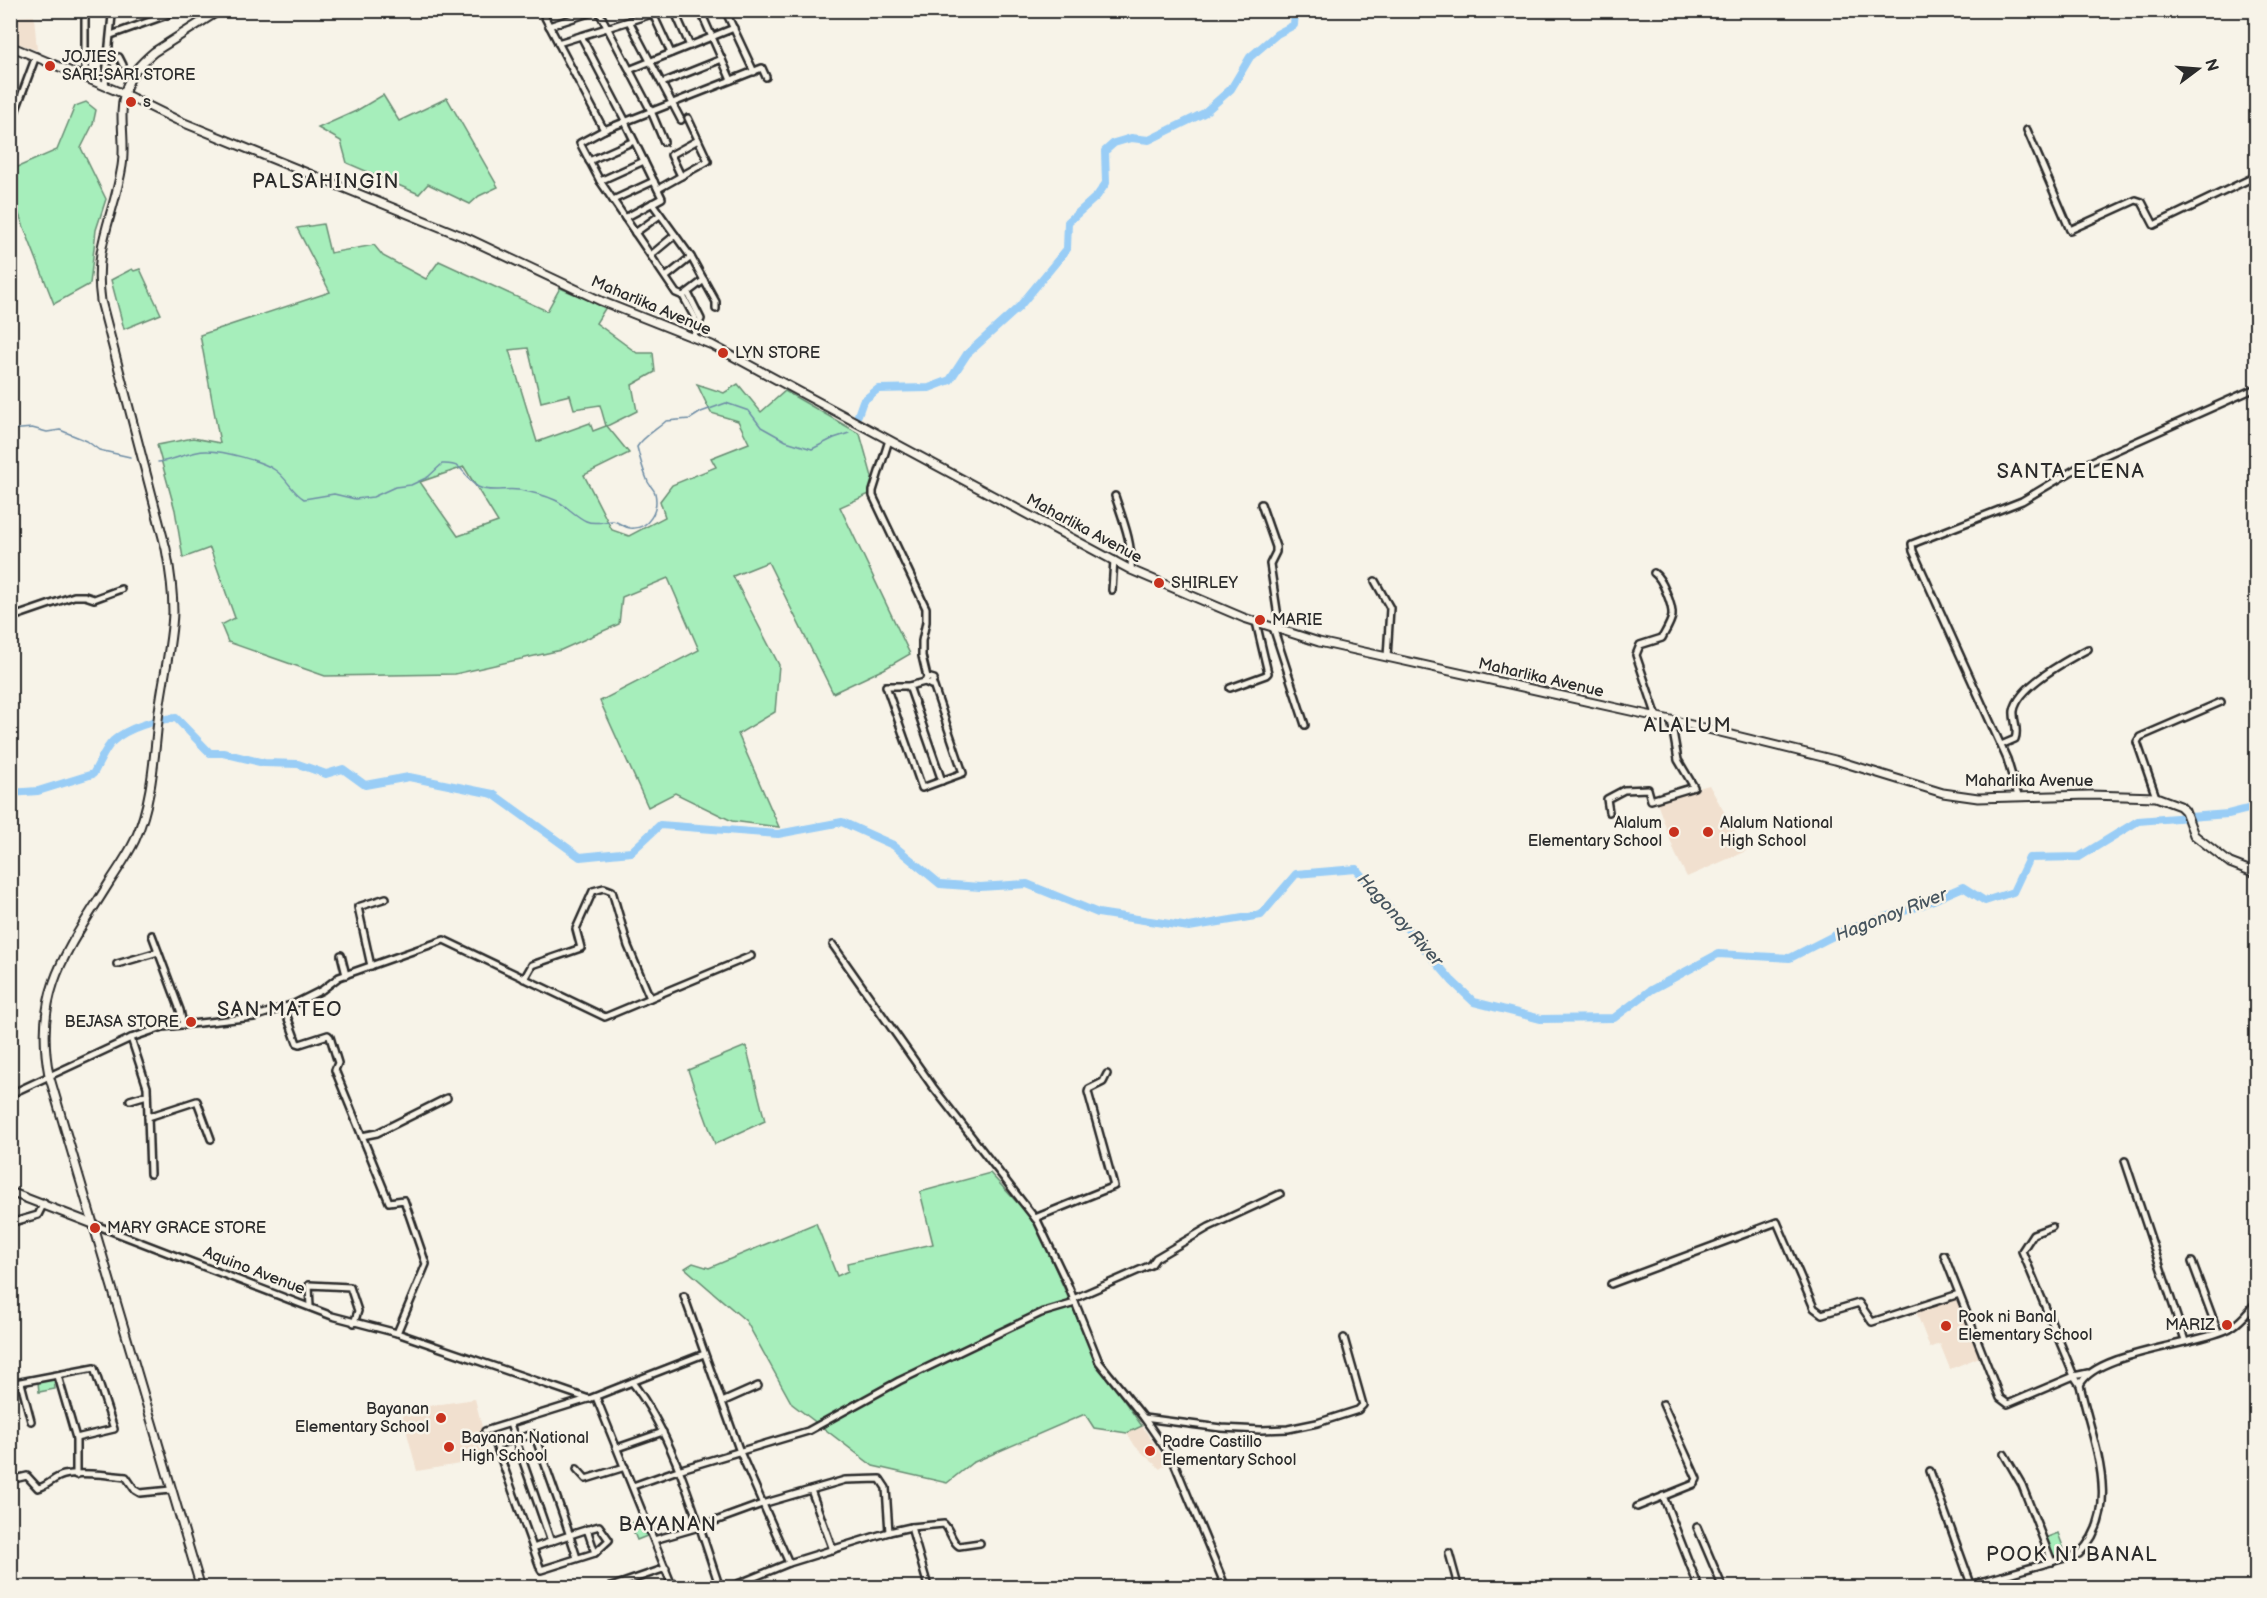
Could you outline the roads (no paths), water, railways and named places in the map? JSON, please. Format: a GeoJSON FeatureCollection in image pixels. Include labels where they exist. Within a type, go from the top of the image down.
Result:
{"type":"FeatureCollection","features":[{"type":"Feature","properties":{"kind":"main road"},"geometry":{"type":"LineString","coordinates":[[201,1587],[49,1075],[45,1052],[44,1021],[54,978],[67,950],[134,842],[148,803],[173,615],[169,563],[98,284],[103,234],[122,167],[124,94],[131,76],[144,60],[220,10]]}},
{"type":"Feature","properties":{"kind":"main road","name":"Maharlika Avenue"},"geometry":{"type":"LineString","coordinates":[[10,46],[124,94],[177,120],[467,238],[601,301],[712,345],[1131,570],[1256,622],[1319,642],[1671,720],[1835,760],[1943,793],[1978,798],[2090,795],[2156,797],[2180,806],[2191,822],[2194,835],[2230,862],[2256,873]]}},
{"type":"Feature","properties":{"kind":"main road","name":"Aquino Avenue"},"geometry":{"type":"LineString","coordinates":[[10,1192],[44,1203],[93,1224]]}},
{"type":"Feature","properties":{"kind":"street"},"geometry":{"type":"LineString","coordinates":[[105,86],[112,15],[122,10]]}},
{"type":"Feature","properties":{"kind":"street"},"geometry":{"type":"LineString","coordinates":[[541,10],[604,130]]}},
{"type":"Feature","properties":{"kind":"street"},"geometry":{"type":"LineString","coordinates":[[549,26],[598,10],[651,111],[664,142]]}},
{"type":"Feature","properties":{"kind":"street"},"geometry":{"type":"LineString","coordinates":[[558,43],[665,10]]}},
{"type":"Feature","properties":{"kind":"street"},"geometry":{"type":"LineString","coordinates":[[674,10],[690,46]]}},
{"type":"Feature","properties":{"kind":"street"},"geometry":{"type":"LineString","coordinates":[[700,10],[731,80]]}},
{"type":"Feature","properties":{"kind":"street"},"geometry":{"type":"LineString","coordinates":[[725,10],[754,72]]}},
{"type":"Feature","properties":{"kind":"street"},"geometry":{"type":"LineString","coordinates":[[111,35],[178,11]]}},
{"type":"Feature","properties":{"kind":"street"},"geometry":{"type":"LineString","coordinates":[[653,14],[671,53]]}},
{"type":"Feature","properties":{"kind":"street"},"geometry":{"type":"LineString","coordinates":[[85,19],[85,77]]}},
{"type":"Feature","properties":{"kind":"street"},"geometry":{"type":"LineString","coordinates":[[629,21],[681,120]]}},
{"type":"Feature","properties":{"kind":"street"},"geometry":{"type":"LineString","coordinates":[[629,70],[734,28]]}},
{"type":"Feature","properties":{"kind":"street"},"geometry":{"type":"LineString","coordinates":[[581,36],[662,198],[625,218]]}},
{"type":"Feature","properties":{"kind":"street"},"geometry":{"type":"LineString","coordinates":[[10,126],[36,56]]}},
{"type":"Feature","properties":{"kind":"street"},"geometry":{"type":"LineString","coordinates":[[108,60],[119,57],[123,65]]}},
{"type":"Feature","properties":{"kind":"street"},"geometry":{"type":"LineString","coordinates":[[662,82],[722,59]]}},
{"type":"Feature","properties":{"kind":"street"},"geometry":{"type":"LineString","coordinates":[[685,295],[676,293],[600,182],[580,143],[604,130],[762,68],[766,77]]}},
{"type":"Feature","properties":{"kind":"street"},"geometry":{"type":"LineString","coordinates":[[658,189],[708,161],[688,118]]}},
{"type":"Feature","properties":{"kind":"street"},"geometry":{"type":"LineString","coordinates":[[2027,130],[2070,230],[2136,200],[2142,202],[2154,225],[2252,178],[2256,180]]}},
{"type":"Feature","properties":{"kind":"street"},"geometry":{"type":"LineString","coordinates":[[681,176],[670,155],[698,140]]}},
{"type":"Feature","properties":{"kind":"street"},"geometry":{"type":"LineString","coordinates":[[589,161],[633,141]]}},
{"type":"Feature","properties":{"kind":"street"},"geometry":{"type":"LineString","coordinates":[[600,182],[644,161]]}},
{"type":"Feature","properties":{"kind":"street"},"geometry":{"type":"LineString","coordinates":[[613,200],[654,181]]}},
{"type":"Feature","properties":{"kind":"street"},"geometry":{"type":"LineString","coordinates":[[652,203],[691,257],[716,302],[716,309]]}},
{"type":"Feature","properties":{"kind":"street"},"geometry":{"type":"LineString","coordinates":[[636,233],[660,215]]}},
{"type":"Feature","properties":{"kind":"street"},"geometry":{"type":"LineString","coordinates":[[651,255],[675,235]]}},
{"type":"Feature","properties":{"kind":"street"},"geometry":{"type":"LineString","coordinates":[[666,277],[691,257]]}},
{"type":"Feature","properties":{"kind":"street"},"geometry":{"type":"LineString","coordinates":[[685,295],[704,280]]}},
{"type":"Feature","properties":{"kind":"street"},"geometry":{"type":"LineString","coordinates":[[685,295],[697,326],[693,338]]}},
{"type":"Feature","properties":{"kind":"street"},"geometry":{"type":"LineString","coordinates":[[2018,796],[2007,759],[1913,551],[1912,544],[2022,501],[2079,467],[2256,388]]}},
{"type":"Feature","properties":{"kind":"street"},"geometry":{"type":"LineString","coordinates":[[890,440],[873,496],[926,608],[922,648],[926,680],[929,686],[933,684],[963,773],[921,787],[885,686],[909,686],[926,680]]}},
{"type":"Feature","properties":{"kind":"street"},"geometry":{"type":"LineString","coordinates":[[1115,496],[1126,528],[1132,556],[1131,570]]}},
{"type":"Feature","properties":{"kind":"street"},"geometry":{"type":"LineString","coordinates":[[1261,504],[1276,547],[1270,564],[1277,629],[1305,725]]}},
{"type":"Feature","properties":{"kind":"street"},"geometry":{"type":"LineString","coordinates":[[1112,590],[1114,560]]}},
{"type":"Feature","properties":{"kind":"street"},"geometry":{"type":"LineString","coordinates":[[1654,573],[1659,576],[1664,587],[1672,615],[1662,638],[1640,645],[1636,655],[1657,717]]}},
{"type":"Feature","properties":{"kind":"street"},"geometry":{"type":"LineString","coordinates":[[1375,582],[1390,608],[1387,657]]}},
{"type":"Feature","properties":{"kind":"street"},"geometry":{"type":"LineString","coordinates":[[10,618],[74,596],[94,599],[121,589]]}},
{"type":"Feature","properties":{"kind":"street"},"geometry":{"type":"LineString","coordinates":[[1230,688],[1268,673],[1256,622]]}},
{"type":"Feature","properties":{"kind":"street"},"geometry":{"type":"LineString","coordinates":[[2001,745],[2015,739],[2017,733],[2014,711],[2022,694],[2053,667],[2088,650]]}},
{"type":"Feature","properties":{"kind":"street"},"geometry":{"type":"LineString","coordinates":[[909,686],[942,781]]}},
{"type":"Feature","properties":{"kind":"street"},"geometry":{"type":"LineString","coordinates":[[2156,797],[2137,742],[2140,737],[2221,702]]}},
{"type":"Feature","properties":{"kind":"street"},"geometry":{"type":"LineString","coordinates":[[1610,812],[1607,799],[1624,790],[1648,789],[1651,800],[1694,787],[1678,760],[1671,720]]}},
{"type":"Feature","properties":{"kind":"street"},"geometry":{"type":"LineString","coordinates":[[525,979],[532,965],[581,948],[576,929],[593,891],[604,888],[612,891],[628,946],[650,998]]}},
{"type":"Feature","properties":{"kind":"street"},"geometry":{"type":"LineString","coordinates":[[371,966],[358,907],[386,898]]}},
{"type":"Feature","properties":{"kind":"street"},"geometry":{"type":"LineString","coordinates":[[152,935],[180,1010],[183,1025]]}},
{"type":"Feature","properties":{"kind":"street"},"geometry":{"type":"LineString","coordinates":[[10,1096],[49,1075],[131,1038],[163,1027],[254,1017],[284,1008],[322,990],[339,977],[444,940],[604,1017],[751,956]]}},
{"type":"Feature","properties":{"kind":"street"},"geometry":{"type":"LineString","coordinates":[[833,945],[933,1087],[1035,1218],[1100,1362],[1144,1418],[1173,1460],[1226,1587]]}},
{"type":"Feature","properties":{"kind":"street"},"geometry":{"type":"LineString","coordinates":[[117,964],[158,952]]}},
{"type":"Feature","properties":{"kind":"street"},"geometry":{"type":"LineString","coordinates":[[341,955],[346,975]]}},
{"type":"Feature","properties":{"kind":"street"},"geometry":{"type":"LineString","coordinates":[[284,1008],[297,1043],[328,1035],[330,1037],[338,1063],[335,1070],[388,1202],[404,1200],[426,1264],[397,1333]]}},
{"type":"Feature","properties":{"kind":"street"},"geometry":{"type":"LineString","coordinates":[[131,1038],[146,1081],[150,1174]]}},
{"type":"Feature","properties":{"kind":"street"},"geometry":{"type":"LineString","coordinates":[[1035,1218],[1114,1186],[1088,1092],[1089,1089],[1103,1082],[1107,1074]]}},
{"type":"Feature","properties":{"kind":"street"},"geometry":{"type":"LineString","coordinates":[[130,1100],[147,1095]]}},
{"type":"Feature","properties":{"kind":"street"},"geometry":{"type":"LineString","coordinates":[[362,1136],[377,1133],[447,1098]]}},
{"type":"Feature","properties":{"kind":"street"},"geometry":{"type":"LineString","coordinates":[[148,1117],[197,1101],[211,1139]]}},
{"type":"Feature","properties":{"kind":"street"},"geometry":{"type":"LineString","coordinates":[[10,1119],[10,1126]]}},
{"type":"Feature","properties":{"kind":"street"},"geometry":{"type":"LineString","coordinates":[[2125,1161],[2185,1341]]}},
{"type":"Feature","properties":{"kind":"street"},"geometry":{"type":"LineString","coordinates":[[633,1486],[808,1431],[899,1381],[1041,1313],[1074,1301],[1151,1265],[1156,1258],[1209,1227],[1280,1194]]}},
{"type":"Feature","properties":{"kind":"street"},"geometry":{"type":"LineString","coordinates":[[10,1223],[38,1215],[44,1203]]}},
{"type":"Feature","properties":{"kind":"street"},"geometry":{"type":"LineString","coordinates":[[1611,1284],[1777,1222],[1814,1308],[1822,1314],[1859,1304],[1872,1322],[1959,1294]]}},
{"type":"Feature","properties":{"kind":"street","name":"Aquino Avenue"},"geometry":{"type":"LineString","coordinates":[[93,1224],[354,1323],[397,1333],[593,1398]]}},
{"type":"Feature","properties":{"kind":"street"},"geometry":{"type":"LineString","coordinates":[[1959,1587],[2079,1554],[2087,1546],[2100,1516],[2103,1491],[2098,1454],[2080,1385],[2074,1376],[2022,1251],[2033,1234],[2052,1227]]}},
{"type":"Feature","properties":{"kind":"street"},"geometry":{"type":"LineString","coordinates":[[1944,1255],[2003,1401],[2008,1404],[2074,1376],[2090,1373]]}},
{"type":"Feature","properties":{"kind":"street"},"geometry":{"type":"LineString","coordinates":[[2192,1262],[2218,1332]]}},
{"type":"Feature","properties":{"kind":"street"},"geometry":{"type":"LineString","coordinates":[[310,1307],[309,1285],[350,1287],[358,1311],[354,1323]]}},
{"type":"Feature","properties":{"kind":"street"},"geometry":{"type":"LineString","coordinates":[[684,1296],[740,1452],[789,1563]]}},
{"type":"Feature","properties":{"kind":"street"},"geometry":{"type":"LineString","coordinates":[[2080,1385],[2083,1378],[2090,1373],[2117,1360],[2226,1330],[2246,1315],[2256,1302]]}},
{"type":"Feature","properties":{"kind":"street"},"geometry":{"type":"LineString","coordinates":[[1144,1418],[1221,1428],[1270,1430],[1317,1423],[1358,1410],[1363,1405],[1344,1338]]}},
{"type":"Feature","properties":{"kind":"street"},"geometry":{"type":"LineString","coordinates":[[485,1431],[593,1398],[704,1354]]}},
{"type":"Feature","properties":{"kind":"street"},"geometry":{"type":"LineString","coordinates":[[10,1384],[94,1368],[114,1429],[76,1438]]}},
{"type":"Feature","properties":{"kind":"street"},"geometry":{"type":"LineString","coordinates":[[58,1376],[76,1438],[76,1475]]}},
{"type":"Feature","properties":{"kind":"street"},"geometry":{"type":"LineString","coordinates":[[632,1382],[648,1403],[663,1432],[720,1587]]}},
{"type":"Feature","properties":{"kind":"street"},"geometry":{"type":"LineString","coordinates":[[21,1383],[32,1421]]}},
{"type":"Feature","properties":{"kind":"street"},"geometry":{"type":"LineString","coordinates":[[722,1402],[758,1386]]}},
{"type":"Feature","properties":{"kind":"street"},"geometry":{"type":"LineString","coordinates":[[593,1398],[617,1448],[673,1587]]}},
{"type":"Feature","properties":{"kind":"street"},"geometry":{"type":"LineString","coordinates":[[1637,1507],[1694,1484],[1696,1479],[1663,1404]]}},
{"type":"Feature","properties":{"kind":"street"},"geometry":{"type":"LineString","coordinates":[[510,1424],[551,1542]]}},
{"type":"Feature","properties":{"kind":"street"},"geometry":{"type":"LineString","coordinates":[[617,1448],[663,1432]]}},
{"type":"Feature","properties":{"kind":"street"},"geometry":{"type":"LineString","coordinates":[[533,1548],[551,1542],[570,1535],[586,1529],[599,1526],[609,1540],[595,1553],[541,1570],[533,1548],[496,1445],[534,1434],[570,1535],[577,1558]]}},
{"type":"Feature","properties":{"kind":"street"},"geometry":{"type":"LineString","coordinates":[[2004,1454],[2022,1485],[2052,1562]]}},
{"type":"Feature","properties":{"kind":"street"},"geometry":{"type":"LineString","coordinates":[[577,1469],[586,1479],[625,1467]]}},
{"type":"Feature","properties":{"kind":"street"},"geometry":{"type":"LineString","coordinates":[[1930,1471],[1971,1584]]}},
{"type":"Feature","properties":{"kind":"street"},"geometry":{"type":"LineString","coordinates":[[10,1480],[27,1476],[38,1488],[61,1475],[108,1475],[126,1477],[140,1493],[171,1490]]}},
{"type":"Feature","properties":{"kind":"street"},"geometry":{"type":"LineString","coordinates":[[654,1540],[699,1527],[762,1504],[844,1480],[880,1479],[886,1488],[890,1532]]}},
{"type":"Feature","properties":{"kind":"street"},"geometry":{"type":"LineString","coordinates":[[811,1490],[833,1550]]}},
{"type":"Feature","properties":{"kind":"street"},"geometry":{"type":"LineString","coordinates":[[1663,1496],[1699,1587]]}},
{"type":"Feature","properties":{"kind":"street"},"geometry":{"type":"LineString","coordinates":[[728,1587],[789,1563],[911,1527],[944,1524],[948,1527],[954,1543],[959,1546],[980,1543]]}},
{"type":"Feature","properties":{"kind":"street"},"geometry":{"type":"LineString","coordinates":[[911,1527],[927,1583]]}},
{"type":"Feature","properties":{"kind":"street"},"geometry":{"type":"LineString","coordinates":[[1697,1527],[1723,1587]]}},
{"type":"Feature","properties":{"kind":"street"},"geometry":{"type":"LineString","coordinates":[[586,1529],[595,1553]]}},
{"type":"Feature","properties":{"kind":"street"},"geometry":{"type":"LineString","coordinates":[[1449,1553],[1457,1587]]}},
{"type":"Feature","properties":{"kind":"street"},"geometry":{"type":"LineString","coordinates":[[608,1587],[666,1568]]}},
{"type":"Feature","properties":{"kind":"street"},"geometry":{"type":"LineString","coordinates":[[1985,1580],[1988,1587]]}},
{"type":"Feature","properties":{"kind":"waterway"},"geometry":{"type":"LineString","coordinates":[[858,415],[863,401],[878,389],[929,388],[950,380],[967,354],[1019,307],[1067,249],[1068,222],[1097,196],[1106,183],[1105,151],[1114,143],[1131,138],[1149,140],[1204,113],[1231,89],[1250,57],[1277,34],[1294,25],[1295,10]]}},
{"type":"Feature","properties":{"kind":"waterway"},"geometry":{"type":"LineString","coordinates":[[158,462],[201,451],[215,451],[243,457],[275,470],[304,499],[334,494],[355,499],[373,497],[395,487],[411,485],[428,477],[442,464],[450,464],[460,468],[473,483],[483,489],[519,490],[537,494],[559,502],[589,522],[613,521],[630,528],[637,528],[651,518],[656,499],[637,447],[666,421],[690,419],[701,412],[726,403],[749,411],[761,427],[786,441],[812,449],[849,433]]}},
{"type":"Feature","properties":{"kind":"waterway"},"geometry":{"type":"LineString","coordinates":[[10,430],[32,428],[47,432],[60,430],[87,441],[99,450],[130,457]]}},
{"type":"Feature","properties":{"kind":"waterway","name":"Hagonoy River"},"geometry":{"type":"LineString","coordinates":[[10,793],[38,791],[93,774],[107,748],[119,736],[143,725],[176,718],[210,753],[223,753],[264,763],[298,764],[326,774],[343,769],[365,785],[409,777],[493,794],[580,857],[631,852],[660,825],[778,834],[842,822],[893,845],[940,884],[980,887],[1027,884],[1098,913],[1189,927],[1261,915],[1296,874],[1356,869],[1452,981],[1474,1002],[1541,1019],[1614,1018],[1651,990],[1718,954],[1790,958],[1845,930],[1917,907],[1963,887],[1985,901],[2013,892],[2029,858],[2079,857],[2138,821],[2228,814],[2256,807]]}},
{"type":"Feature","properties":{"kind":"place","name":"JOJIES SARI-SARI STORE"},"geometry":{"type":"Point","coordinates":[50,66]}},
{"type":"Feature","properties":{"kind":"place","name":"s"},"geometry":{"type":"Point","coordinates":[131,102]}},
{"type":"Feature","properties":{"kind":"place","name":"LYN STORE"},"geometry":{"type":"Point","coordinates":[723,353]}},
{"type":"Feature","properties":{"kind":"place","name":"SHIRLEY"},"geometry":{"type":"Point","coordinates":[1159,583]}},
{"type":"Feature","properties":{"kind":"place","name":"MARIE"},"geometry":{"type":"Point","coordinates":[1260,620]}},
{"type":"Feature","properties":{"kind":"place","name":"Alalum Elementary School"},"geometry":{"type":"Point","coordinates":[1674,832]}},
{"type":"Feature","properties":{"kind":"place","name":"Alalum National High School"},"geometry":{"type":"Point","coordinates":[1708,832]}},
{"type":"Feature","properties":{"kind":"place","name":"BEJASA STORE"},"geometry":{"type":"Point","coordinates":[191,1022]}},
{"type":"Feature","properties":{"kind":"place","name":"MARY GRACE STORE"},"geometry":{"type":"Point","coordinates":[95,1228]}},
{"type":"Feature","properties":{"kind":"place","name":"MARIZ"},"geometry":{"type":"Point","coordinates":[2227,1325]}},
{"type":"Feature","properties":{"kind":"place","name":"Pook ni Banal Elementary School"},"geometry":{"type":"Point","coordinates":[1946,1326]}},
{"type":"Feature","properties":{"kind":"place","name":"Bayanan Elementary School"},"geometry":{"type":"Point","coordinates":[441,1418]}},
{"type":"Feature","properties":{"kind":"place","name":"Bayanan National High School"},"geometry":{"type":"Point","coordinates":[449,1447]}},
{"type":"Feature","properties":{"kind":"place","name":"Padre Castillo Elementary School"},"geometry":{"type":"Point","coordinates":[1150,1451]}},
{"type":"Feature","properties":{"kind":"district","name":"PALSAHINGIN"},"geometry":{"type":"Point","coordinates":[326,182]}},
{"type":"Feature","properties":{"kind":"district","name":"SANTA ELENA"},"geometry":{"type":"Point","coordinates":[2071,472]}},
{"type":"Feature","properties":{"kind":"district","name":"ALALUM"},"geometry":{"type":"Point","coordinates":[1688,726]}},
{"type":"Feature","properties":{"kind":"district","name":"SAN MATEO"},"geometry":{"type":"Point","coordinates":[280,1010]}},
{"type":"Feature","properties":{"kind":"district","name":"BAYANAN"},"geometry":{"type":"Point","coordinates":[668,1525]}},
{"type":"Feature","properties":{"kind":"district","name":"POOK NI BANAL"},"geometry":{"type":"Point","coordinates":[2072,1555]}}]}
